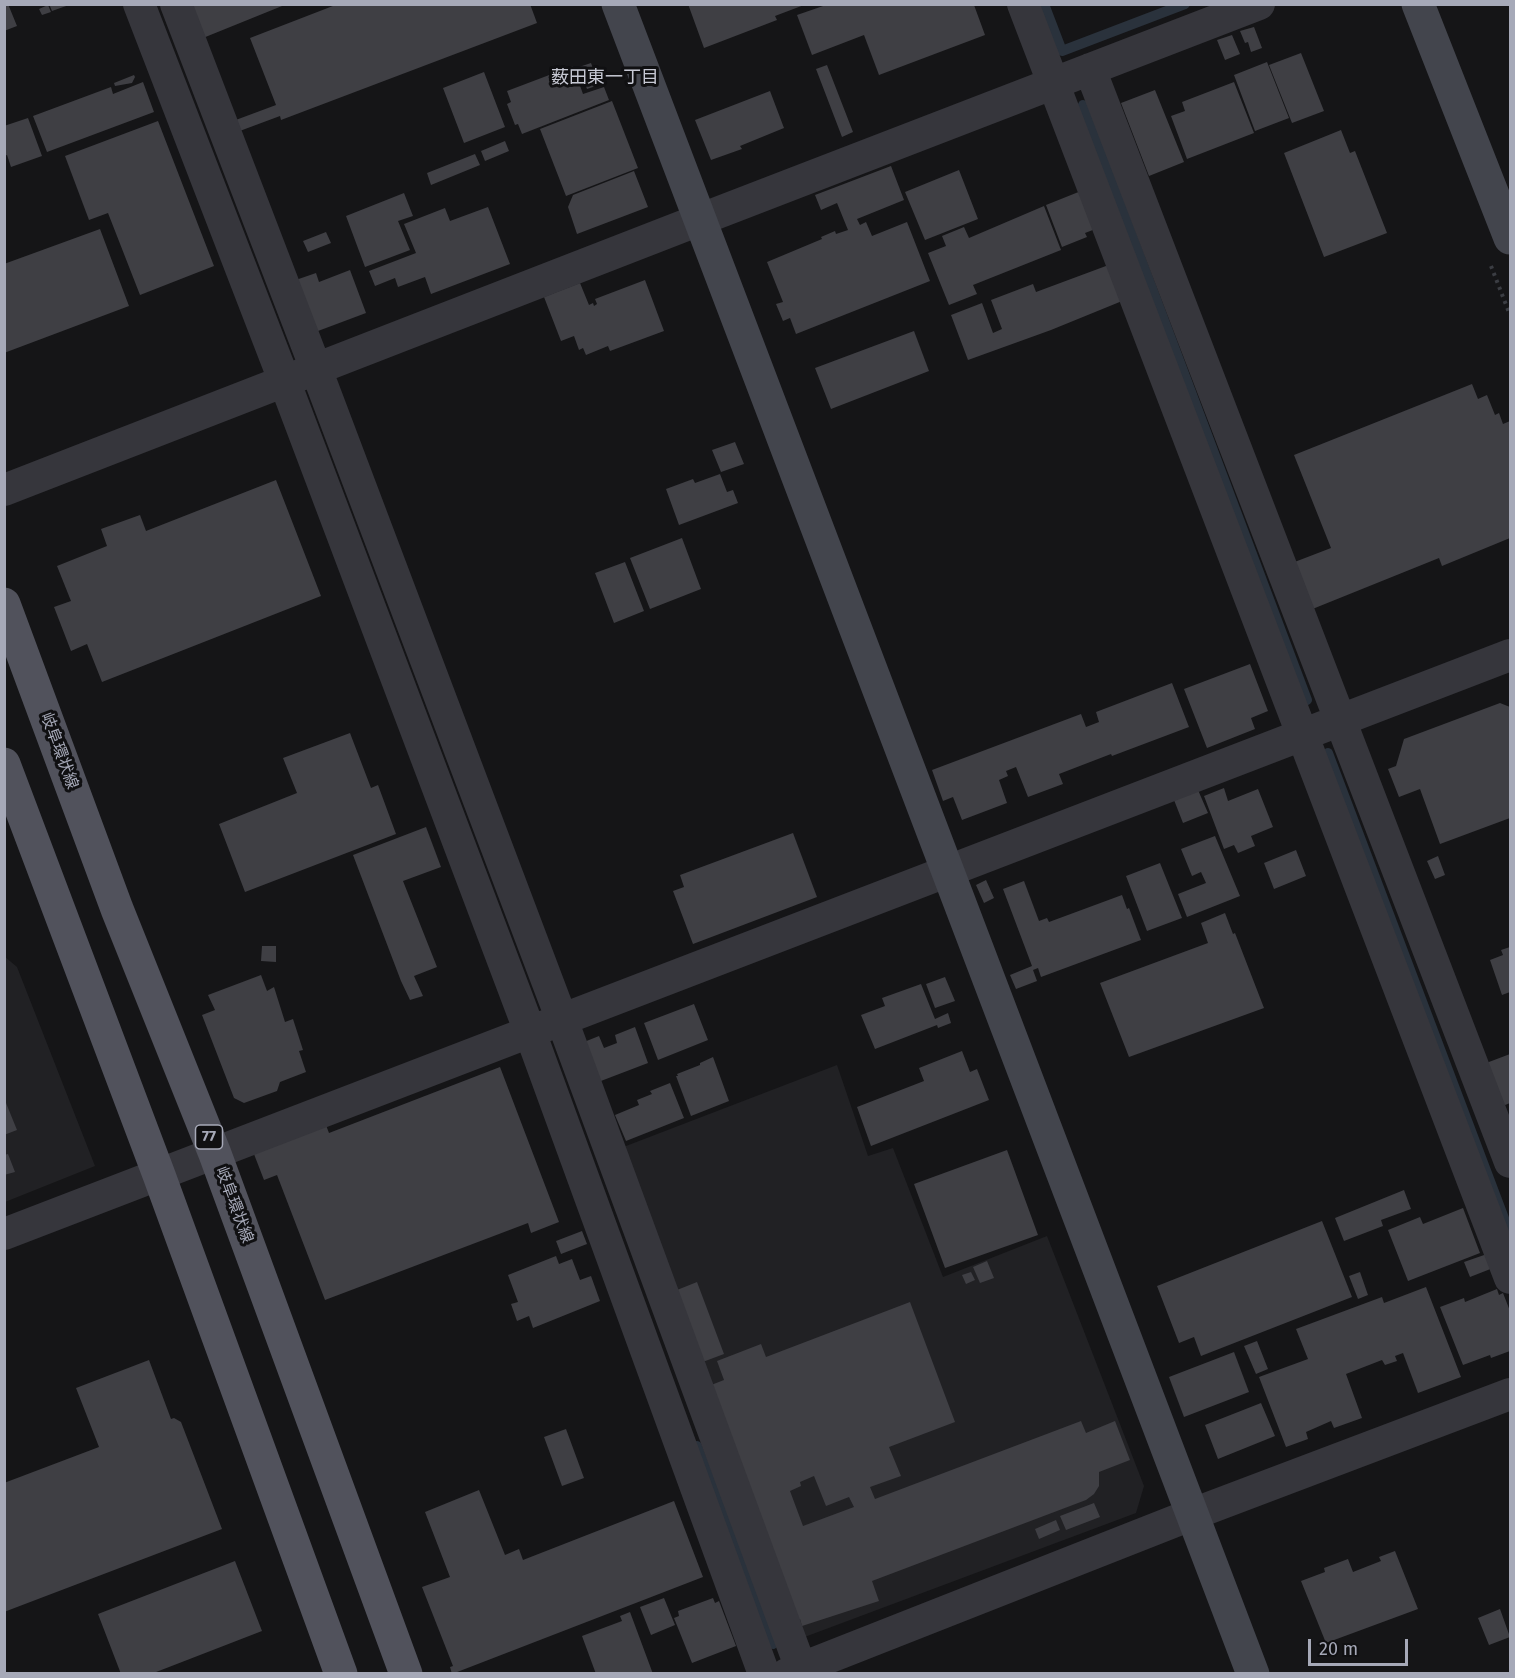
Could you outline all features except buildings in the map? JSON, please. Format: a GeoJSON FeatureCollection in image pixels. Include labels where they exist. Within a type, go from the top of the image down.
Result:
{"type":"FeatureCollection","features":[{"type":"Feature","properties":{"kind":"main road","name":"岐阜環状線"},"geometry":{"type":"LineString","coordinates":[[4,604],[117,909],[215,1154],[406,1674]]}},
{"type":"Feature","properties":{"kind":"main road"},"geometry":{"type":"LineString","coordinates":[[4,764],[159,1174],[342,1674]]}},
{"type":"Feature","properties":{"kind":"street"},"geometry":{"type":"LineString","coordinates":[[140,4],[530,1032],[764,1674]]}},
{"type":"Feature","properties":{"kind":"street"},"geometry":{"type":"LineString","coordinates":[[176,4],[562,1020],[797,1672],[1192,1514],[1510,1394]]}},
{"type":"Feature","properties":{"kind":"street"},"geometry":{"type":"LineString","coordinates":[[618,4],[1253,1674]]}},
{"type":"Feature","properties":{"kind":"street"},"geometry":{"type":"LineString","coordinates":[[1023,4],[1304,734],[1510,1278]]}},
{"type":"Feature","properties":{"kind":"street"},"geometry":{"type":"LineString","coordinates":[[4,490],[1259,4]]}},
{"type":"Feature","properties":{"kind":"street"},"geometry":{"type":"LineString","coordinates":[[1419,4],[1510,238]]}},
{"type":"Feature","properties":{"kind":"street"},"geometry":{"type":"LineString","coordinates":[[1090,69],[1510,1162]]}},
{"type":"Feature","properties":{"kind":"street"},"geometry":{"type":"LineString","coordinates":[[4,1234],[1510,655]]}},
{"type":"Feature","properties":{"kind":"shaded area"},"geometry":{"type":"Polygon","coordinates":[[[4,956],[17,967],[95,1166],[5,1202],[4,956]]]}},
{"type":"Feature","properties":{"kind":"shaded area"},"geometry":{"type":"Polygon","coordinates":[[[837,1065],[868,1156],[893,1148],[943,1277],[1047,1236],[1144,1486],[1136,1513],[802,1638],[613,1151],[837,1065]]]}},
{"type":"Feature","properties":{"kind":"waterway"},"geometry":{"type":"LineString","coordinates":[[1044,4],[1062,51],[1185,4]]}},
{"type":"Feature","properties":{"kind":"waterway"},"geometry":{"type":"LineString","coordinates":[[1083,105],[1307,700]]}},
{"type":"Feature","properties":{"kind":"waterway"},"geometry":{"type":"LineString","coordinates":[[1328,753],[1510,1234]]}},
{"type":"Feature","properties":{"kind":"waterway"},"geometry":{"type":"LineString","coordinates":[[697,1446],[773,1644]]}},
{"type":"Feature","properties":{"kind":"district","name":"薮田東一丁目"},"geometry":{"type":"Point","coordinates":[605,78]}}]}
